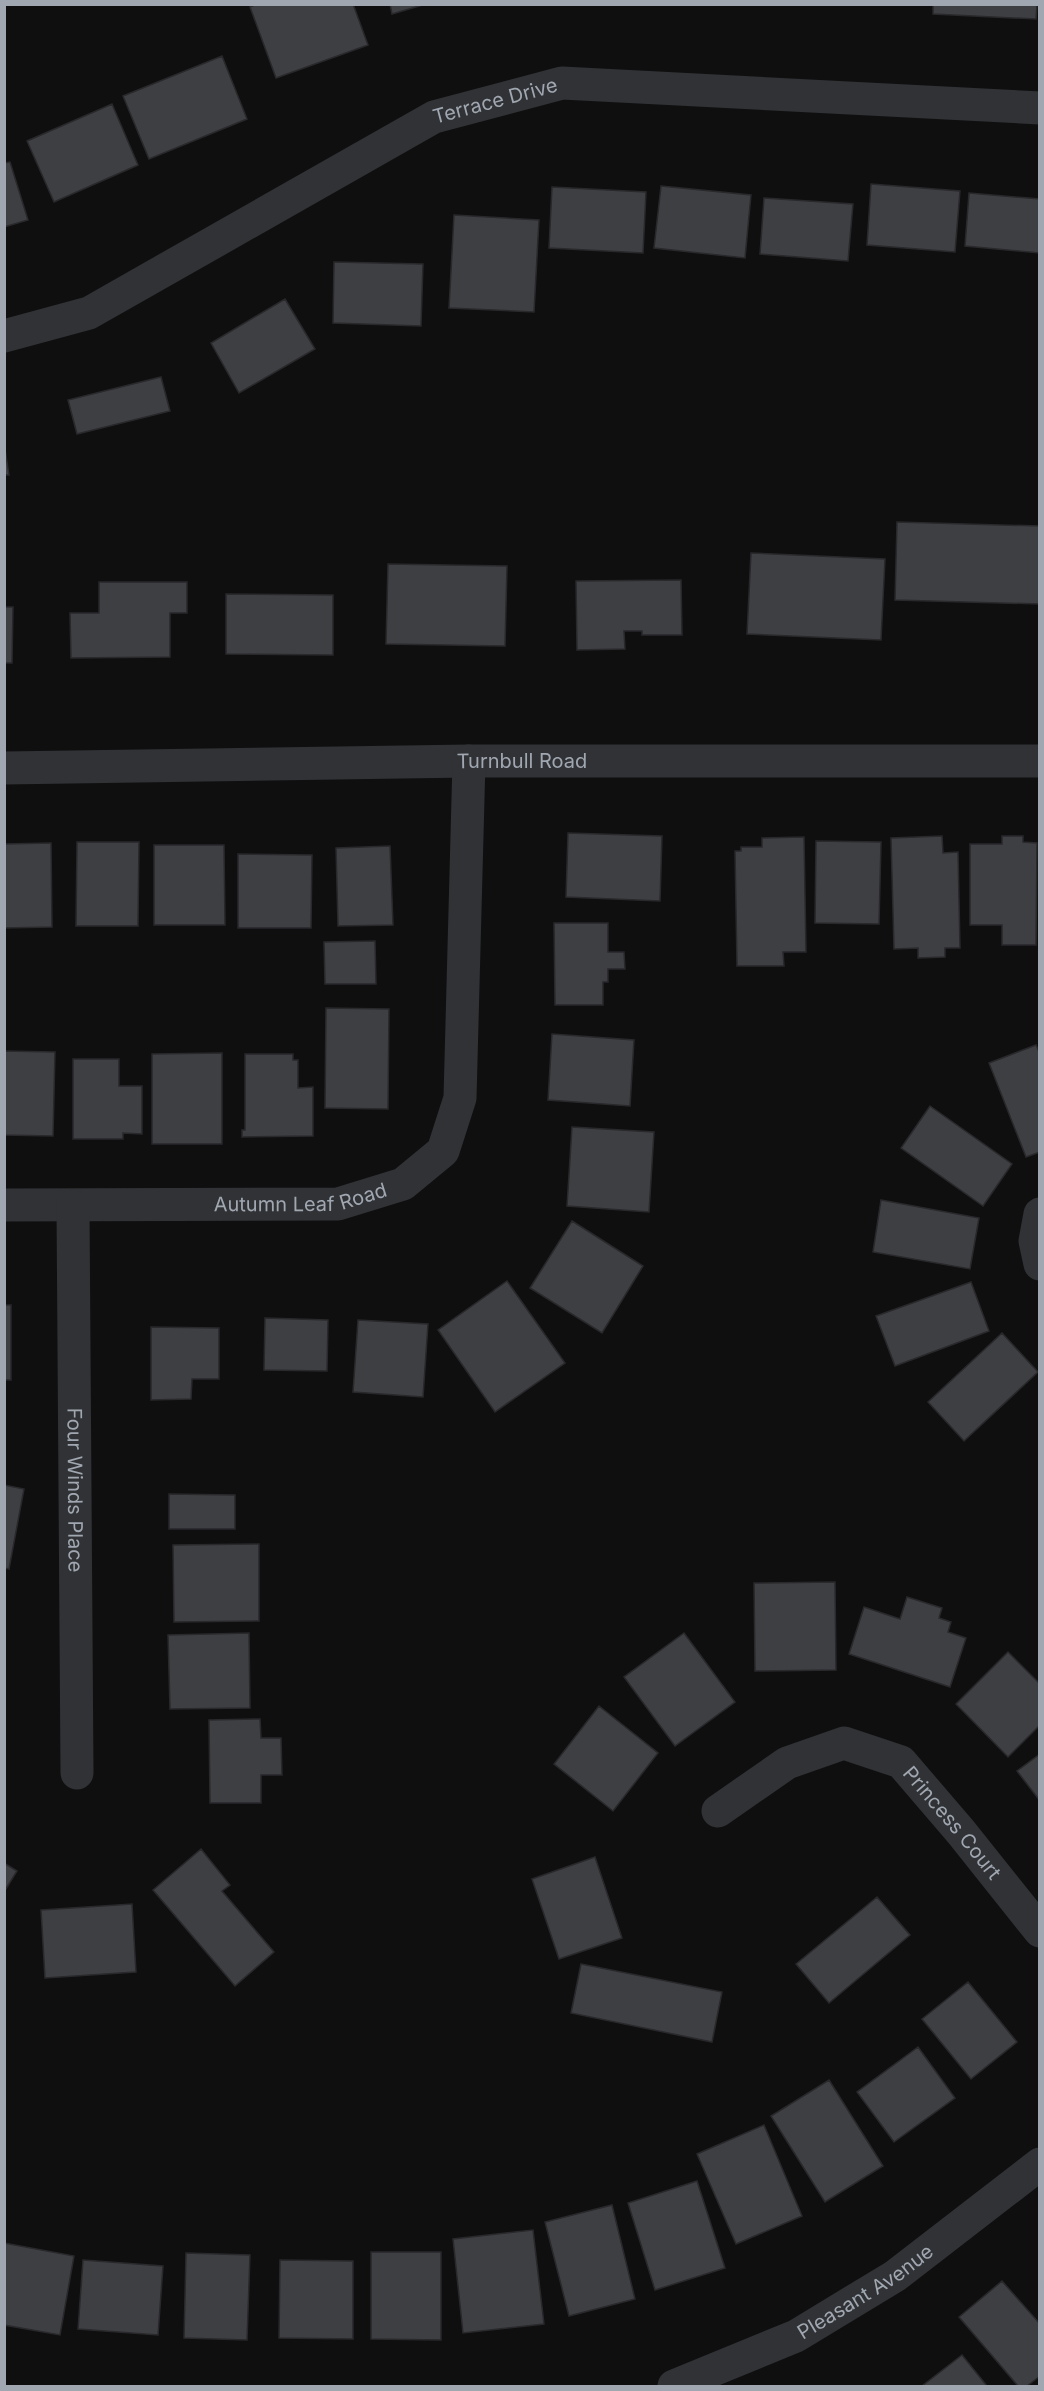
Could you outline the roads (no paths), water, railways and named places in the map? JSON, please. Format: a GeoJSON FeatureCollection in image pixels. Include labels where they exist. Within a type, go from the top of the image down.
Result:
{"type":"FeatureCollection","features":[{"type":"Feature","properties":{"kind":"street","name":"Terrace Drive"},"geometry":{"type":"LineString","coordinates":[[4,336],[89,313],[434,117],[562,82],[1040,108]]}},
{"type":"Feature","properties":{"kind":"street","name":"Turnbull Road"},"geometry":{"type":"LineString","coordinates":[[4,768],[470,761],[1040,761]]}},
{"type":"Feature","properties":{"kind":"street","name":"Autumn Leaf Road"},"geometry":{"type":"LineString","coordinates":[[4,1205],[338,1204],[403,1184],[443,1150],[460,1098],[470,761]]}},
{"type":"Feature","properties":{"kind":"street","name":"Four Winds Place"},"geometry":{"type":"LineString","coordinates":[[74,1206],[77,1773]]}},
{"type":"Feature","properties":{"kind":"street"},"geometry":{"type":"LineString","coordinates":[[1040,1214],[1035,1241],[1040,1264]]}},
{"type":"Feature","properties":{"kind":"street","name":"Princess Court"},"geometry":{"type":"LineString","coordinates":[[718,1811],[787,1763],[844,1743],[901,1762],[961,1832],[1040,1931]]}},
{"type":"Feature","properties":{"kind":"street","name":"Pleasant Avenue"},"geometry":{"type":"LineString","coordinates":[[674,2386],[796,2336],[895,2276],[1036,2174]]}}]}
